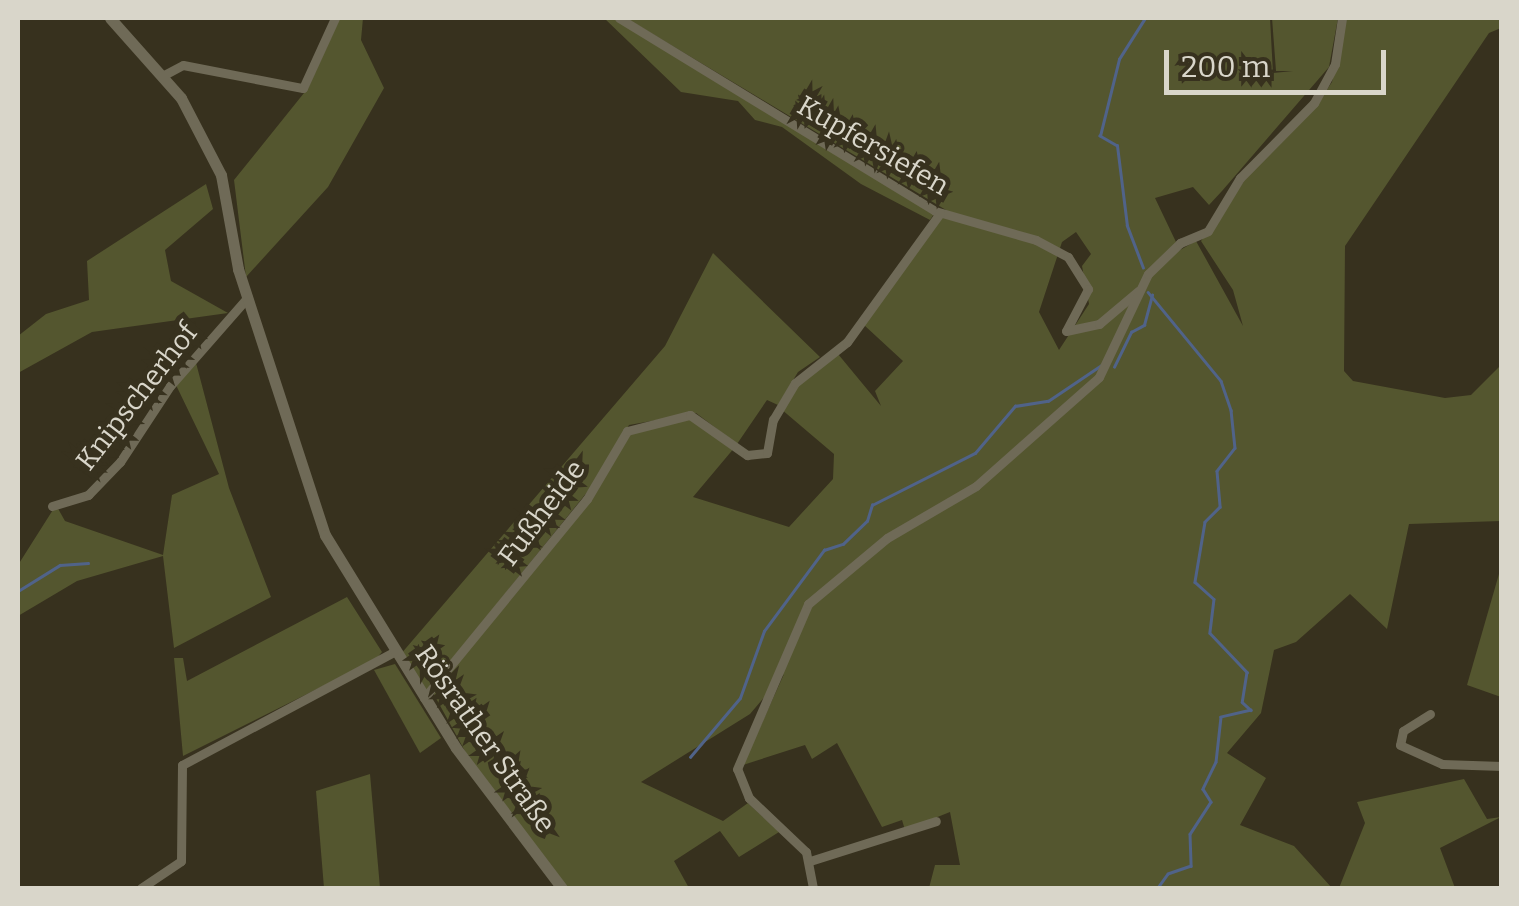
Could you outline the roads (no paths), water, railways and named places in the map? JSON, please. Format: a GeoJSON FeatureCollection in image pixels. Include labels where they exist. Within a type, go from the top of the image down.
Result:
{"type":"FeatureCollection","features":[{"type":"Feature","properties":{"kind":"street","name":"Rösrather Straße"},"geometry":{"type":"LineString","coordinates":[[110,18],[169,71],[217,166],[248,296],[313,508],[372,616],[424,698],[562,888]]}},
{"type":"Feature","properties":{"kind":"street"},"geometry":{"type":"LineString","coordinates":[[169,71],[303,88],[335,18]]}},
{"type":"Feature","properties":{"kind":"street","name":"Kupfersiefen"},"geometry":{"type":"LineString","coordinates":[[619,18],[940,214],[1036,240],[1068,258],[1088,289],[1066,331],[1100,324],[1140,289]]}},
{"type":"Feature","properties":{"kind":"street"},"geometry":{"type":"LineString","coordinates":[[813,888],[810,862],[749,798],[737,769],[808,604],[887,538],[976,486],[1100,377],[1140,289],[1180,242],[1208,231],[1240,178],[1314,103],[1335,64],[1342,18]]}},
{"type":"Feature","properties":{"kind":"street","name":"Fußheide"},"geometry":{"type":"LineString","coordinates":[[424,698],[586,500],[626,431],[690,415],[748,455],[767,452],[773,420],[795,383],[846,342],[940,214]]}},
{"type":"Feature","properties":{"kind":"street","name":"Knipscherhof"},"geometry":{"type":"LineString","coordinates":[[52,506],[88,495],[120,462],[170,386],[248,296]]}},
{"type":"Feature","properties":{"kind":"street"},"geometry":{"type":"LineString","coordinates":[[141,888],[181,860],[182,765],[394,652]]}},
{"type":"Feature","properties":{"kind":"street"},"geometry":{"type":"LineString","coordinates":[[1430,714],[1403,731],[1400,745],[1442,764],[1502,766]]}},
{"type":"Feature","properties":{"kind":"street"},"geometry":{"type":"LineString","coordinates":[[810,862],[936,821]]}},
{"type":"Feature","properties":{"kind":"waterway"},"geometry":{"type":"LineString","coordinates":[[1143,268],[1127,226],[1117,146],[1100,136],[1119,59],[1145,18]]}},
{"type":"Feature","properties":{"kind":"waterway"},"geometry":{"type":"LineString","coordinates":[[1148,292],[1221,381],[1231,410],[1235,448],[1217,471],[1220,507],[1205,522],[1195,582],[1214,599],[1210,633],[1247,672],[1242,702],[1251,710],[1221,717],[1216,762],[1203,789],[1211,802],[1190,834],[1191,866],[1168,874],[1158,888]]}},
{"type":"Feature","properties":{"kind":"waterway"},"geometry":{"type":"LineString","coordinates":[[1114,367],[1131,332],[1144,325],[1152,295]]}},
{"type":"Feature","properties":{"kind":"waterway"},"geometry":{"type":"LineString","coordinates":[[690,757],[740,698],[764,631],[824,550],[843,544],[867,521],[872,505],[975,453],[1015,406],[1048,401],[1100,366]]}},
{"type":"Feature","properties":{"kind":"waterway"},"geometry":{"type":"LineString","coordinates":[[18,591],[60,565],[88,563]]}}]}
